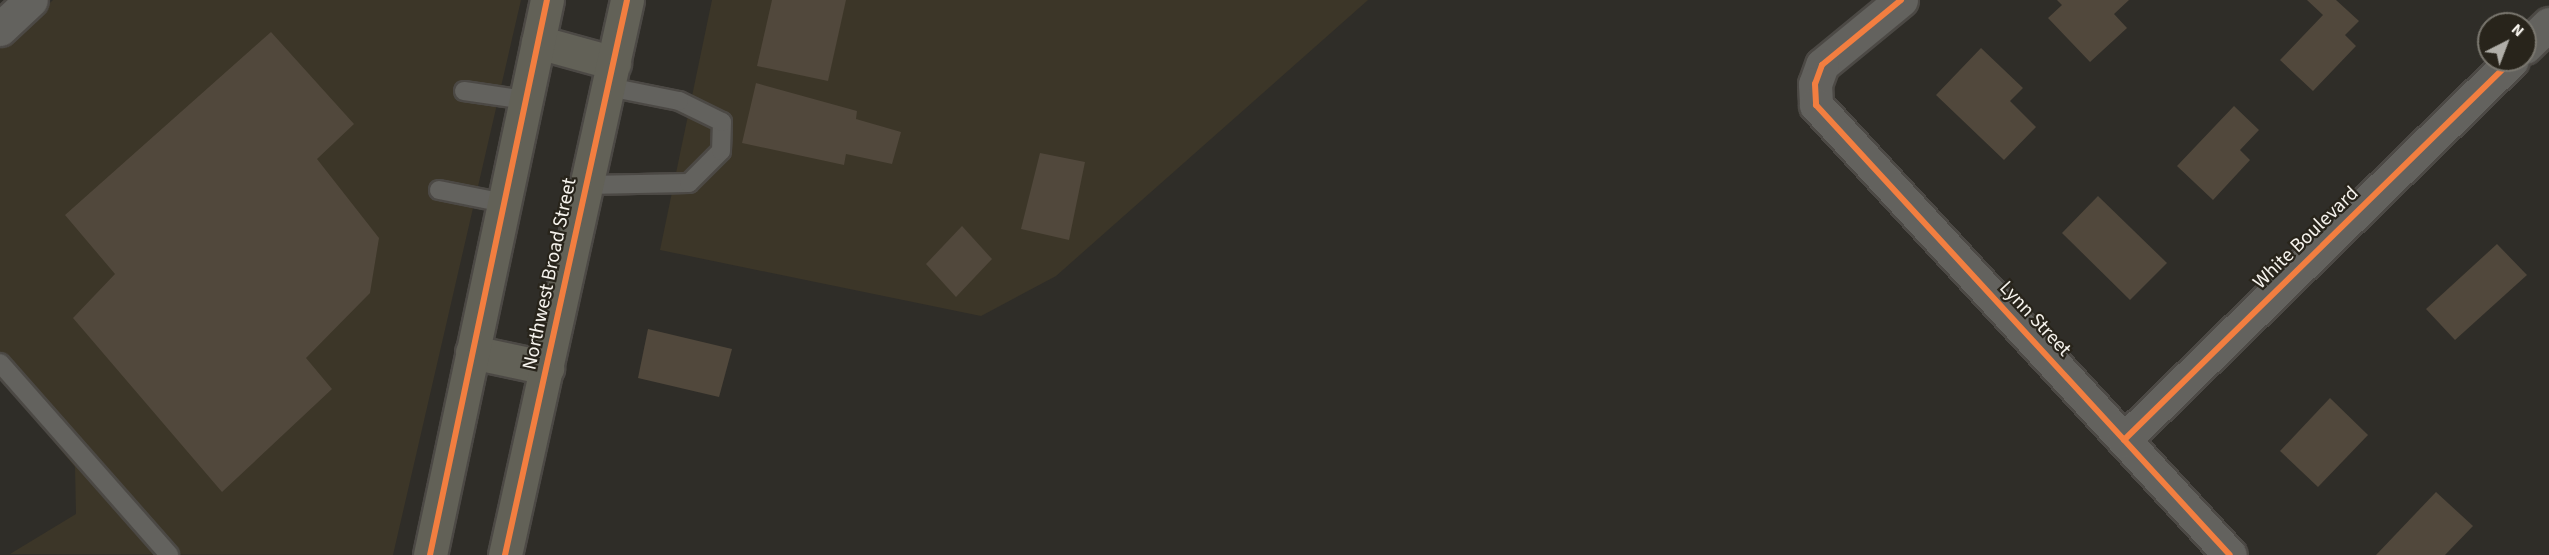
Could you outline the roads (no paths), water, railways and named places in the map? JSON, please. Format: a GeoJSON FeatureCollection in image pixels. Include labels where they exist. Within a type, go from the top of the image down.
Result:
{"type":"FeatureCollection","features":[{"type":"Feature","properties":{"kind":"main road"},"geometry":{"type":"LineString","coordinates":[[430,555],[547,0]]}},
{"type":"Feature","properties":{"kind":"main road","name":"Northwest Broad Street"},"geometry":{"type":"LineString","coordinates":[[505,555],[627,0]]}},
{"type":"Feature","properties":{"kind":"main road"},"geometry":{"type":"LineString","coordinates":[[538,42],[611,75]]}},
{"type":"Feature","properties":{"kind":"main road"},"geometry":{"type":"LineString","coordinates":[[472,352],[547,368]]}},
{"type":"Feature","properties":{"kind":"street"},"geometry":{"type":"LineString","coordinates":[[0,29],[31,0]]}},
{"type":"Feature","properties":{"kind":"street","name":"Lynn Street"},"geometry":{"type":"LineString","coordinates":[[1900,0],[1822,65],[1815,84],[1816,105],[2230,555]]}},
{"type":"Feature","properties":{"kind":"street"},"geometry":{"type":"LineString","coordinates":[[2537,36],[2549,24]]}},
{"type":"Feature","properties":{"kind":"street","name":"White Boulevard"},"geometry":{"type":"LineString","coordinates":[[2124,440],[2500,72]]}},
{"type":"Feature","properties":{"kind":"lane"},"geometry":{"type":"LineString","coordinates":[[587,185],[689,183],[721,151],[722,122],[680,101],[611,75]]}},
{"type":"Feature","properties":{"kind":"lane"},"geometry":{"type":"LineString","coordinates":[[464,91],[526,100]]}},
{"type":"Feature","properties":{"kind":"lane"},"geometry":{"type":"LineString","coordinates":[[439,190],[504,203]]}},
{"type":"Feature","properties":{"kind":"lane"},"geometry":{"type":"LineString","coordinates":[[0,363],[169,555]]}}]}
